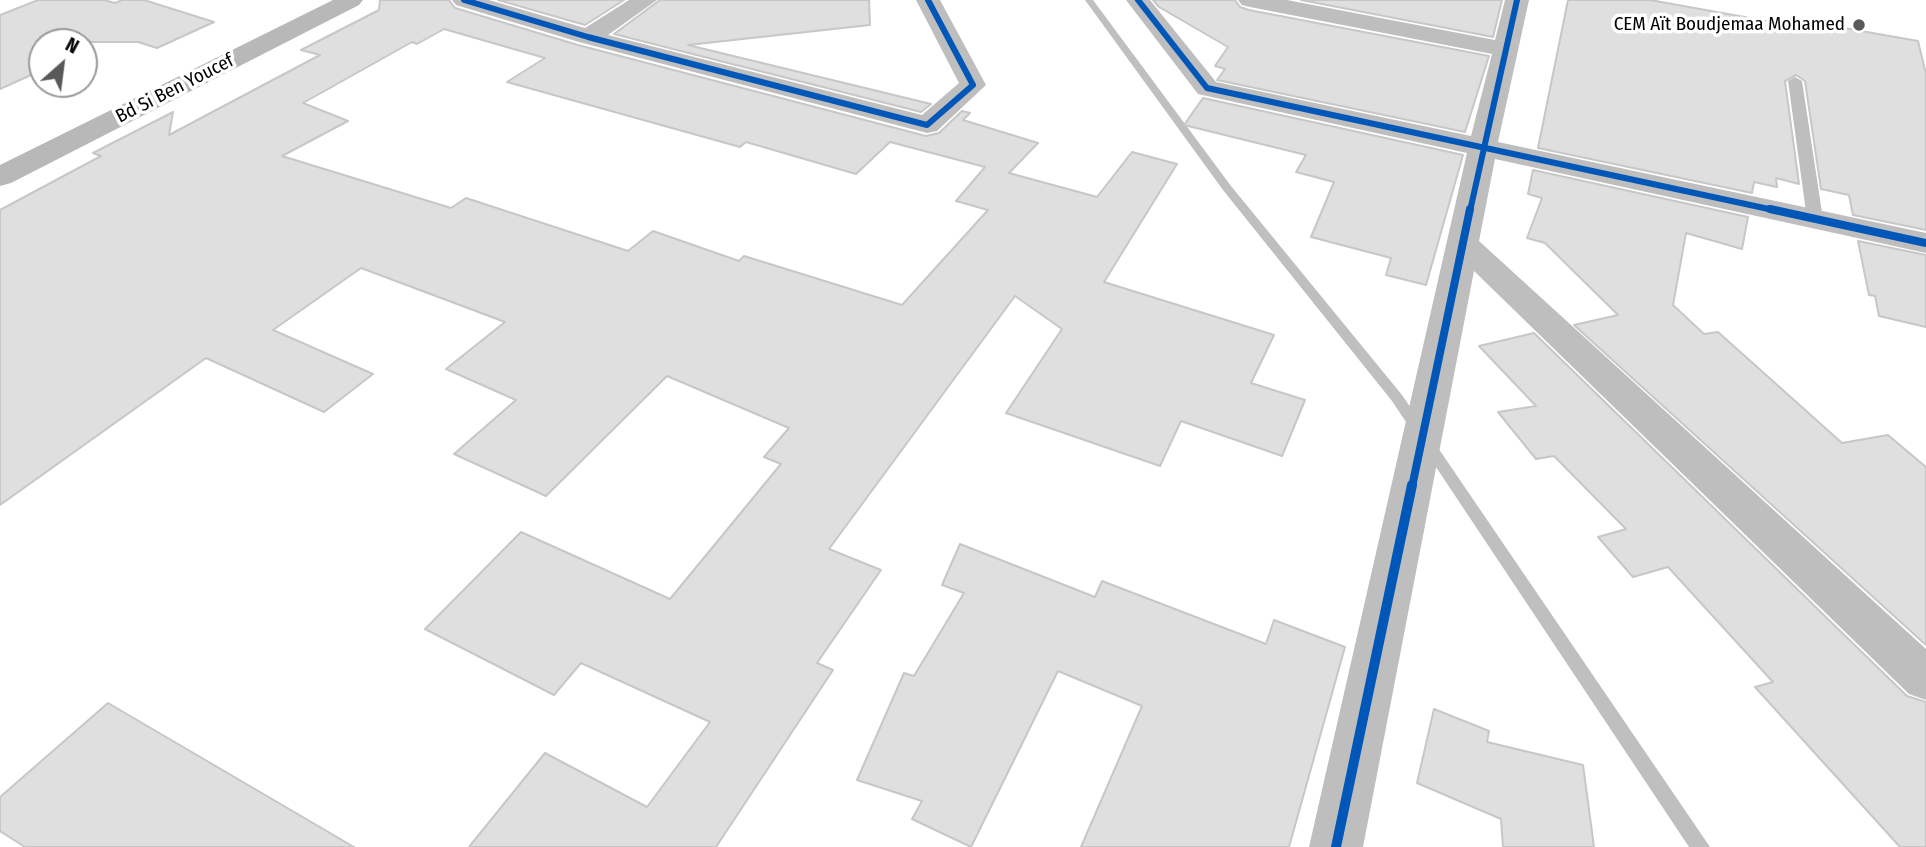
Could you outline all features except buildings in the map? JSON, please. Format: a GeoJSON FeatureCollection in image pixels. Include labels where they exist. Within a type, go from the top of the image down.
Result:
{"type":"FeatureCollection","features":[{"type":"Feature","properties":{"kind":"street","name":"Bd Si Ben Youcef"},"geometry":{"type":"LineString","coordinates":[[175,61],[298,0]]}},
{"type":"Feature","properties":{"kind":"street","name":"Bd Si Ben Youcef"},"geometry":{"type":"LineString","coordinates":[[0,177],[351,0]]}},
{"type":"Feature","properties":{"kind":"street"},"geometry":{"type":"LineString","coordinates":[[464,0],[588,37],[927,125],[973,85],[928,0]]}},
{"type":"Feature","properties":{"kind":"street"},"geometry":{"type":"LineString","coordinates":[[588,37],[645,0]]}},
{"type":"Feature","properties":{"kind":"street"},"geometry":{"type":"LineString","coordinates":[[1138,0],[1207,88],[1926,243]]}},
{"type":"Feature","properties":{"kind":"street"},"geometry":{"type":"LineString","coordinates":[[1250,0],[1505,49]]}},
{"type":"Feature","properties":{"kind":"street"},"geometry":{"type":"LineString","coordinates":[[1336,847],[1483,147],[1517,0]]}},
{"type":"Feature","properties":{"kind":"street"},"geometry":{"type":"LineString","coordinates":[[138,79],[172,90]]}},
{"type":"Feature","properties":{"kind":"street"},"geometry":{"type":"LineString","coordinates":[[1463,243],[1926,679]]}},
{"type":"Feature","properties":{"kind":"lane"},"geometry":{"type":"LineString","coordinates":[[1796,81],[1815,219]]}},
{"type":"Feature","properties":{"kind":"waterway"},"geometry":{"type":"LineString","coordinates":[[1089,0],[1227,188],[1397,398],[1700,847]]}},
{"type":"Feature","properties":{"kind":"cycle path"},"geometry":{"type":"LineString","coordinates":[[464,0],[588,37],[927,125],[973,85],[928,0]]}},
{"type":"Feature","properties":{"kind":"cycle path"},"geometry":{"type":"LineString","coordinates":[[1138,0],[1207,88],[1926,243]]}},
{"type":"Feature","properties":{"kind":"cycle path"},"geometry":{"type":"LineString","coordinates":[[1336,847],[1483,147],[1517,0]]}},
{"type":"Feature","properties":{"kind":"place","name":"CEM Aït Boudjemaa Mohamed"},"geometry":{"type":"Point","coordinates":[1859,25]}}]}
